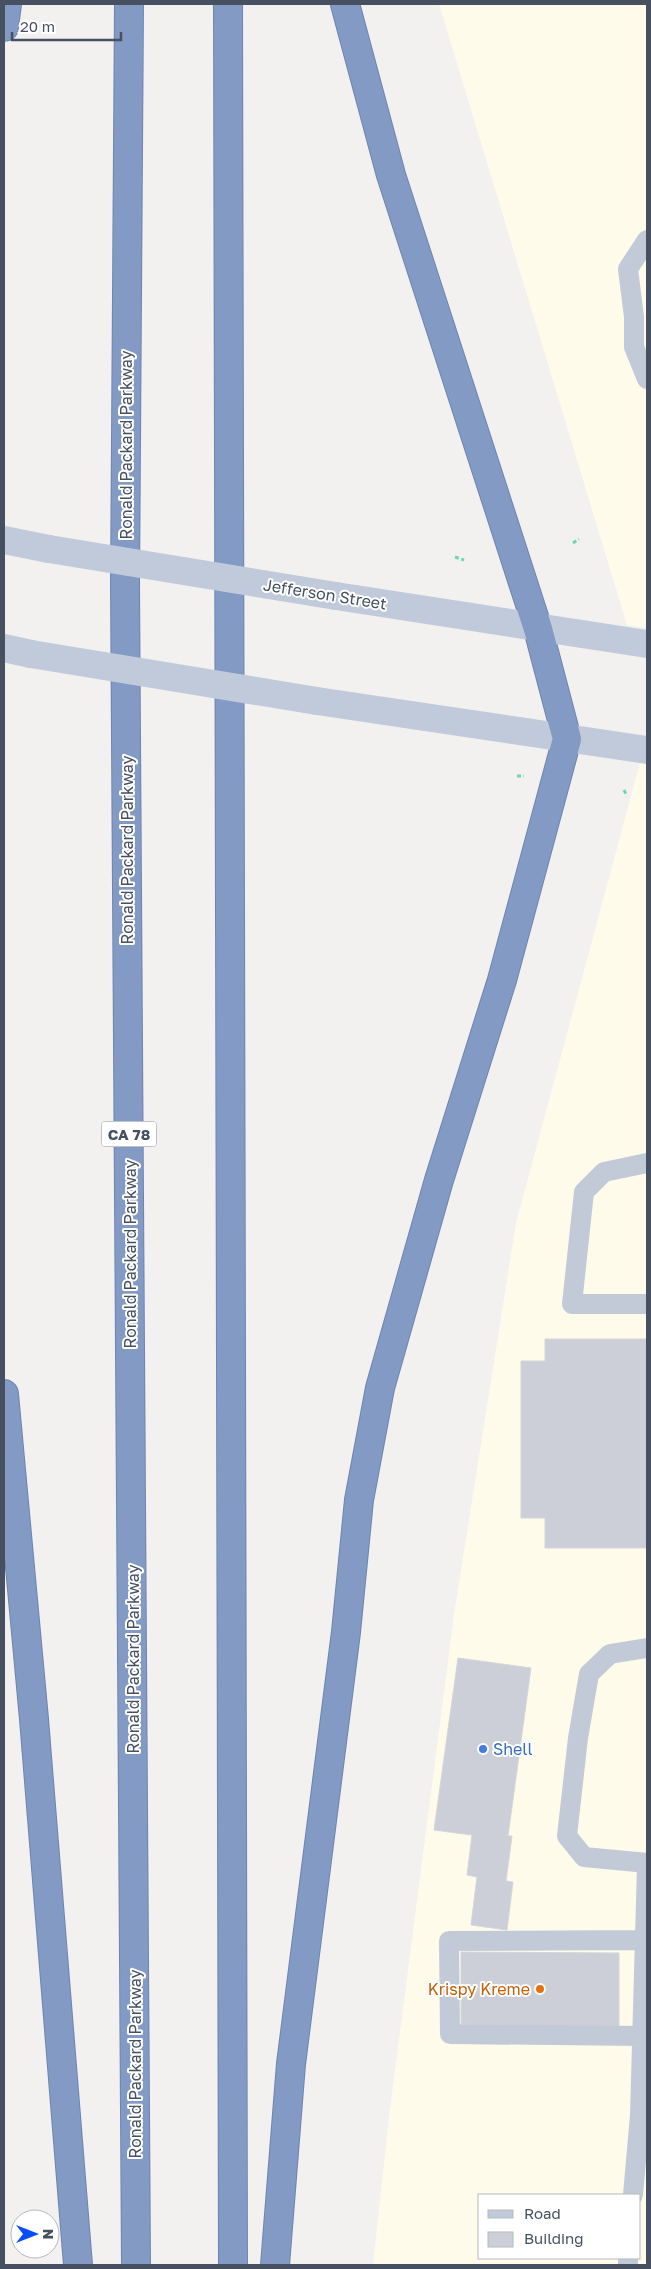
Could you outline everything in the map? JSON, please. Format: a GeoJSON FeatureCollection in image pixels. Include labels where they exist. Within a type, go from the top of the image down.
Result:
{"type":"FeatureCollection","features":[{"type":"Feature","properties":{"kind":"highway"},"geometry":{"type":"LineString","coordinates":[[4,27],[7,4]]}},
{"type":"Feature","properties":{"kind":"highway","name":"Ronald Packard Parkway"},"geometry":{"type":"LineString","coordinates":[[129,4],[125,585],[136,2265]]}},
{"type":"Feature","properties":{"kind":"highway"},"geometry":{"type":"LineString","coordinates":[[228,4],[234,2265]]}},
{"type":"Feature","properties":{"kind":"highway"},"geometry":{"type":"LineString","coordinates":[[275,2265],[291,2064],[346,1632],[359,1500],[380,1388],[439,1180],[502,980],[567,739],[538,628],[392,175],[345,4]]}},
{"type":"Feature","properties":{"kind":"highway"},"geometry":{"type":"LineString","coordinates":[[4,1394],[34,1719],[78,2265]]}},
{"type":"Feature","properties":{"kind":"main road","name":"Jefferson Street"},"geometry":{"type":"LineString","coordinates":[[4,540],[336,596],[647,644]]}},
{"type":"Feature","properties":{"kind":"main road"},"geometry":{"type":"LineString","coordinates":[[4,648],[318,701],[647,750]]}},
{"type":"Feature","properties":{"kind":"lane"},"geometry":{"type":"LineString","coordinates":[[647,240],[628,269],[641,321],[634,347],[647,379]]}},
{"type":"Feature","properties":{"kind":"lane"},"geometry":{"type":"LineString","coordinates":[[647,1163],[604,1172],[584,1192],[572,1304],[647,1304]]}},
{"type":"Feature","properties":{"kind":"lane"},"geometry":{"type":"LineString","coordinates":[[633,2194],[640,2115],[647,1865],[584,1857],[567,1836],[578,1738],[588,1674],[610,1654],[647,1648]]}},
{"type":"Feature","properties":{"kind":"lane"},"geometry":{"type":"LineString","coordinates":[[642,2036],[450,2034],[449,1941],[646,1940]]}},
{"type":"Feature","properties":{"kind":"path"},"geometry":{"type":"LineString","coordinates":[[573,543],[579,539]]}},
{"type":"Feature","properties":{"kind":"path"},"geometry":{"type":"LineString","coordinates":[[455,557],[464,560]]}},
{"type":"Feature","properties":{"kind":"path"},"geometry":{"type":"LineString","coordinates":[[624,790],[627,796]]}},
{"type":"Feature","properties":{"kind":"shaded area"},"geometry":{"type":"Polygon","coordinates":[[[439,4],[647,4],[647,628],[627,625],[439,4]]]}},
{"type":"Feature","properties":{"kind":"shaded area"},"geometry":{"type":"Polygon","coordinates":[[[647,737],[647,2265],[373,2265],[389,2117],[454,1615],[516,1223],[647,737]]]}},
{"type":"Feature","properties":{"kind":"building"},"geometry":{"type":"Polygon","coordinates":[[[545,1339],[647,1339],[647,1548],[545,1548],[545,1518],[521,1518],[521,1361],[545,1361],[545,1339]]]}},
{"type":"Feature","properties":{"kind":"building","name":"Shell"},"geometry":{"type":"Polygon","coordinates":[[[458,1658],[531,1668],[508,1836],[512,1836],[506,1881],[513,1882],[507,1930],[471,1925],[477,1877],[467,1875],[472,1835],[434,1830],[458,1658]]]}},
{"type":"Feature","properties":{"kind":"building","name":"Krispy Kreme"},"geometry":{"type":"Polygon","coordinates":[[[461,1952],[619,1953],[619,2027],[461,2024],[461,1952]]]}},
{"type":"Feature","properties":{"kind":"place","name":"Shell"},"geometry":{"type":"Point","coordinates":[483,1749]}},
{"type":"Feature","properties":{"kind":"place","name":"Krispy Kreme"},"geometry":{"type":"Point","coordinates":[540,1989]}}]}
